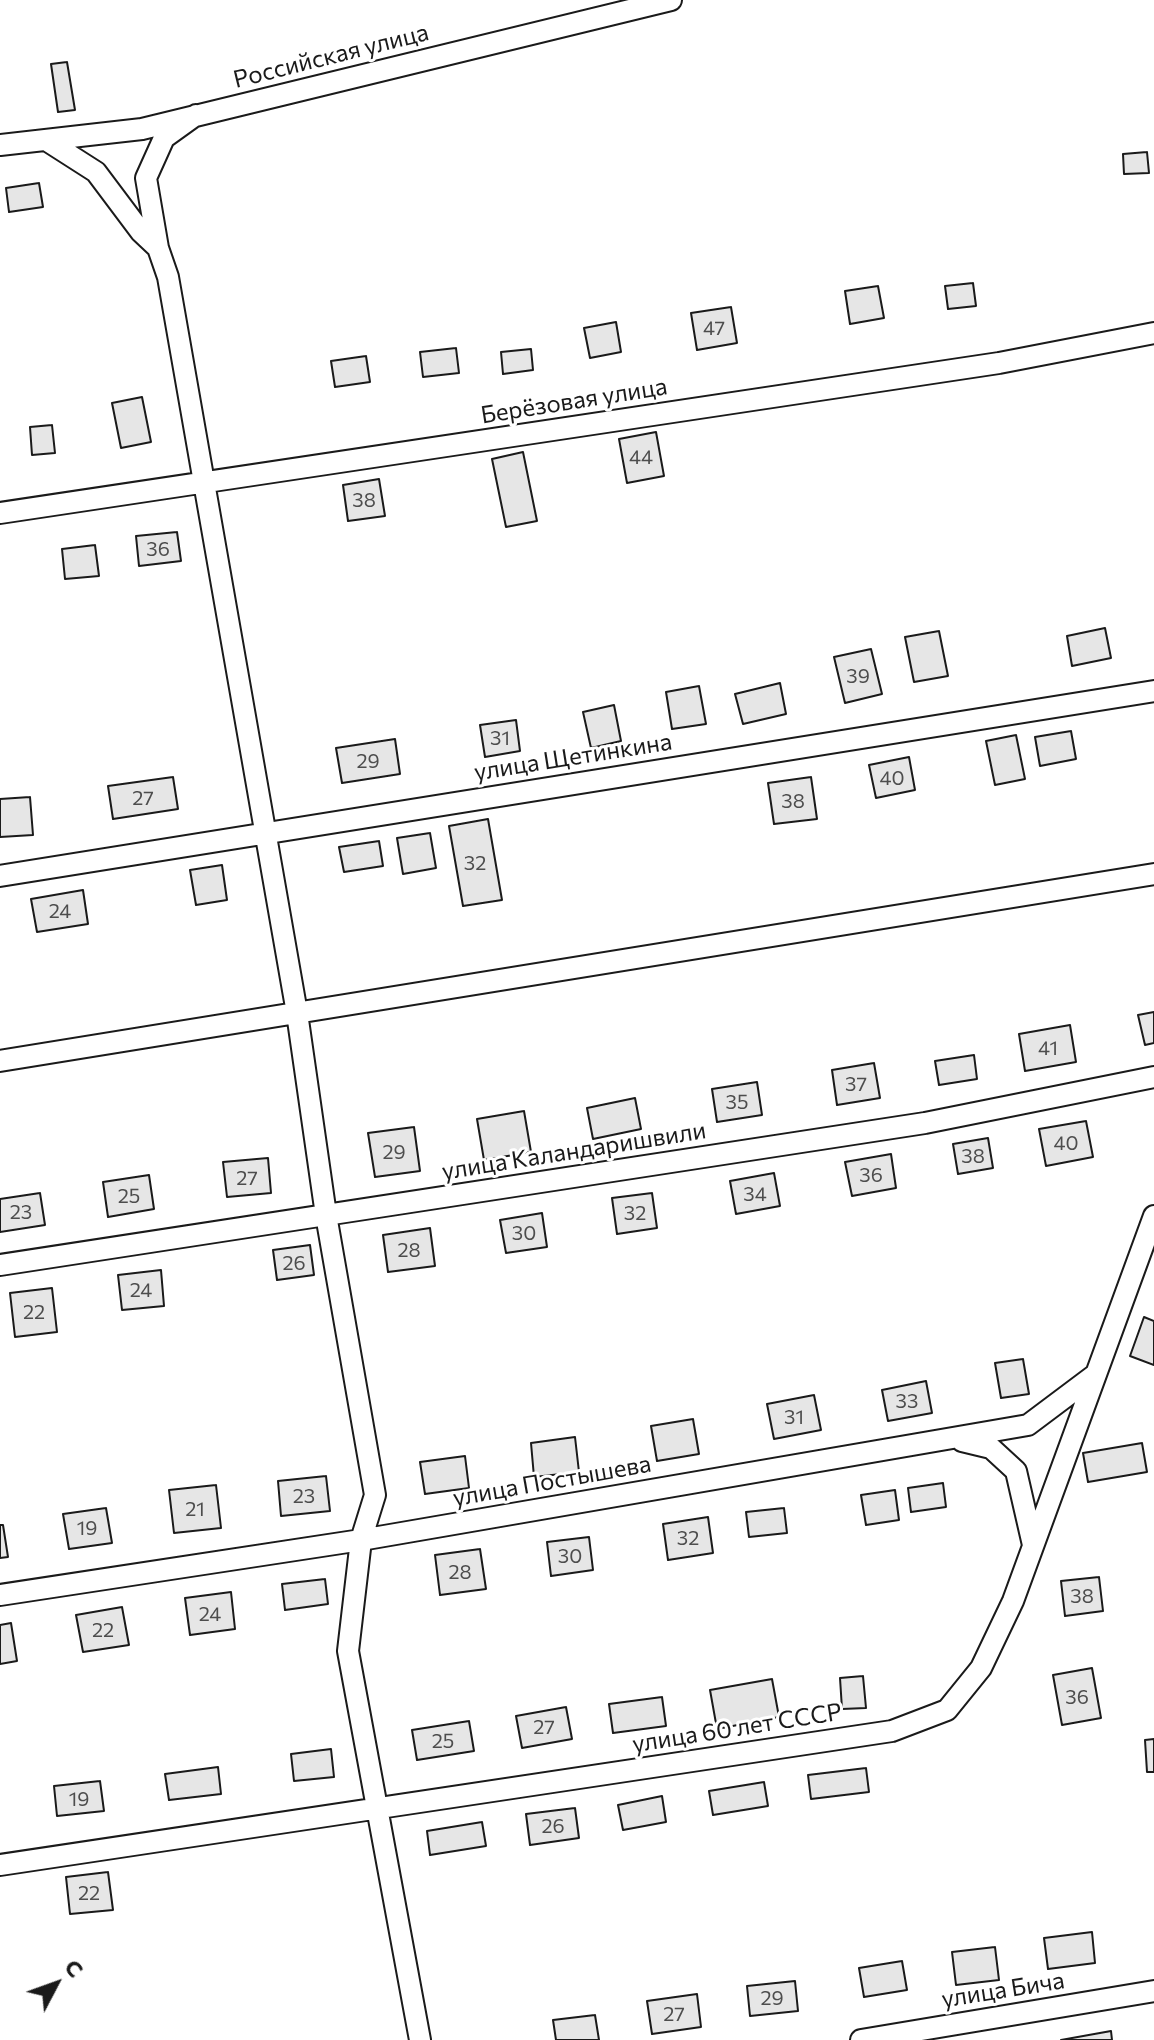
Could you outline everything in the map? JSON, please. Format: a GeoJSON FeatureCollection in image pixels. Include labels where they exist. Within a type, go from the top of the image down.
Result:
{"type":"FeatureCollection","features":[{"type":"Feature","properties":{"kind":"street","name":"Российская улица"},"geometry":{"type":"LineString","coordinates":[[0,145],[142,129],[671,0]]}},
{"type":"Feature","properties":{"kind":"street"},"geometry":{"type":"LineString","coordinates":[[196,115],[164,138],[146,178],[158,248],[168,277],[297,1013],[326,1215],[375,1495],[361,1540],[348,1651],[420,2040]]}},
{"type":"Feature","properties":{"kind":"street"},"geometry":{"type":"LineString","coordinates":[[46,140],[96,172],[141,232],[158,248]]}},
{"type":"Feature","properties":{"kind":"street","name":"Берёзовая улица"},"geometry":{"type":"LineString","coordinates":[[0,513],[999,363],[1154,333]]}},
{"type":"Feature","properties":{"kind":"street","name":"улица Щетинкина"},"geometry":{"type":"LineString","coordinates":[[0,876],[1154,691]]}},
{"type":"Feature","properties":{"kind":"street"},"geometry":{"type":"LineString","coordinates":[[0,1061],[1154,874]]}},
{"type":"Feature","properties":{"kind":"street","name":"улица Каландаришвили"},"geometry":{"type":"LineString","coordinates":[[0,1265],[925,1123],[1154,1077]]}},
{"type":"Feature","properties":{"kind":"street","name":"улица 60 лет СССР"},"geometry":{"type":"LineString","coordinates":[[0,1865],[892,1731],[947,1710],[981,1668],[1013,1601],[1154,1216]]}},
{"type":"Feature","properties":{"kind":"street","name":"улица Постышева"},"geometry":{"type":"LineString","coordinates":[[0,1595],[361,1540],[1028,1425],[1096,1374]]}},
{"type":"Feature","properties":{"kind":"street"},"geometry":{"type":"LineString","coordinates":[[952,1438],[991,1448],[1016,1471],[1033,1545]]}},
{"type":"Feature","properties":{"kind":"street","name":"улица Бича"},"geometry":{"type":"LineString","coordinates":[[861,2040],[1154,1991]]}},
{"type":"Feature","properties":{"kind":"building"},"geometry":{"type":"Polygon","coordinates":[[[67,62],[75,110],[58,112],[51,64],[67,62]]]}},
{"type":"Feature","properties":{"kind":"building"},"geometry":{"type":"Polygon","coordinates":[[[1147,152],[1149,173],[1124,174],[1123,154],[1147,152]]]}},
{"type":"Feature","properties":{"kind":"building"},"geometry":{"type":"Polygon","coordinates":[[[39,183],[43,207],[9,212],[6,188],[39,183]]]}},
{"type":"Feature","properties":{"kind":"building"},"geometry":{"type":"Polygon","coordinates":[[[973,283],[976,306],[948,309],[945,286],[973,283]]]}},
{"type":"Feature","properties":{"kind":"building"},"geometry":{"type":"Polygon","coordinates":[[[878,286],[884,318],[850,324],[845,291],[878,286]]]}},
{"type":"Feature","properties":{"kind":"building"},"geometry":{"type":"Polygon","coordinates":[[[731,307],[737,343],[697,350],[691,313],[731,307]]]}},
{"type":"Feature","properties":{"kind":"building"},"geometry":{"type":"Polygon","coordinates":[[[616,322],[621,352],[590,358],[584,328],[616,322]]]}},
{"type":"Feature","properties":{"kind":"building"},"geometry":{"type":"Polygon","coordinates":[[[456,348],[459,373],[423,377],[420,352],[456,348]]]}},
{"type":"Feature","properties":{"kind":"building"},"geometry":{"type":"Polygon","coordinates":[[[531,349],[533,370],[503,374],[501,352],[531,349]]]}},
{"type":"Feature","properties":{"kind":"building"},"geometry":{"type":"Polygon","coordinates":[[[366,356],[370,382],[335,387],[331,361],[366,356]]]}},
{"type":"Feature","properties":{"kind":"building"},"geometry":{"type":"Polygon","coordinates":[[[142,397],[151,442],[121,448],[112,403],[142,397]]]}},
{"type":"Feature","properties":{"kind":"building"},"geometry":{"type":"Polygon","coordinates":[[[52,425],[55,453],[32,455],[30,427],[52,425]]]}},
{"type":"Feature","properties":{"kind":"building"},"geometry":{"type":"Polygon","coordinates":[[[656,432],[664,476],[627,483],[619,439],[656,432]]]}},
{"type":"Feature","properties":{"kind":"building"},"geometry":{"type":"Polygon","coordinates":[[[523,452],[537,521],[506,527],[492,459],[523,452]]]}},
{"type":"Feature","properties":{"kind":"building"},"geometry":{"type":"Polygon","coordinates":[[[379,479],[385,516],[348,521],[343,485],[379,479]]]}},
{"type":"Feature","properties":{"kind":"building"},"geometry":{"type":"Polygon","coordinates":[[[177,532],[181,561],[139,566],[136,536],[177,532]]]}},
{"type":"Feature","properties":{"kind":"building"},"geometry":{"type":"Polygon","coordinates":[[[95,545],[99,576],[65,579],[62,549],[95,545]]]}},
{"type":"Feature","properties":{"kind":"building"},"geometry":{"type":"Polygon","coordinates":[[[1105,628],[1111,658],[1072,666],[1067,636],[1105,628]]]}},
{"type":"Feature","properties":{"kind":"building"},"geometry":{"type":"Polygon","coordinates":[[[939,631],[948,676],[914,682],[905,637],[939,631]]]}},
{"type":"Feature","properties":{"kind":"building"},"geometry":{"type":"Polygon","coordinates":[[[871,649],[882,694],[845,703],[834,657],[871,649]]]}},
{"type":"Feature","properties":{"kind":"building"},"geometry":{"type":"Polygon","coordinates":[[[780,683],[786,714],[743,724],[735,694],[780,683]]]}},
{"type":"Feature","properties":{"kind":"building"},"geometry":{"type":"Polygon","coordinates":[[[699,686],[706,724],[672,729],[666,692],[699,686]]]}},
{"type":"Feature","properties":{"kind":"building"},"geometry":{"type":"Polygon","coordinates":[[[614,705],[621,741],[591,748],[583,712],[614,705]]]}},
{"type":"Feature","properties":{"kind":"building"},"geometry":{"type":"Polygon","coordinates":[[[516,720],[520,751],[485,757],[480,725],[516,720]]]}},
{"type":"Feature","properties":{"kind":"building"},"geometry":{"type":"Polygon","coordinates":[[[1071,731],[1076,759],[1040,766],[1035,737],[1071,731]]]}},
{"type":"Feature","properties":{"kind":"building"},"geometry":{"type":"Polygon","coordinates":[[[1016,735],[1025,779],[995,785],[986,741],[1016,735]]]}},
{"type":"Feature","properties":{"kind":"building"},"geometry":{"type":"Polygon","coordinates":[[[395,739],[400,774],[342,783],[336,748],[395,739]]]}},
{"type":"Feature","properties":{"kind":"building"},"geometry":{"type":"Polygon","coordinates":[[[909,757],[915,790],[876,798],[869,765],[909,757]]]}},
{"type":"Feature","properties":{"kind":"building"},"geometry":{"type":"Polygon","coordinates":[[[173,777],[178,809],[113,819],[108,786],[173,777]]]}},
{"type":"Feature","properties":{"kind":"building"},"geometry":{"type":"Polygon","coordinates":[[[811,777],[817,819],[774,824],[768,783],[811,777]]]}},
{"type":"Feature","properties":{"kind":"building"},"geometry":{"type":"Polygon","coordinates":[[[30,797],[33,835],[0,837],[0,799],[30,797]]]}},
{"type":"Feature","properties":{"kind":"building"},"geometry":{"type":"Polygon","coordinates":[[[488,819],[502,900],[463,906],[449,826],[488,819]]]}},
{"type":"Feature","properties":{"kind":"building"},"geometry":{"type":"Polygon","coordinates":[[[430,833],[436,868],[403,874],[397,838],[430,833]]]}},
{"type":"Feature","properties":{"kind":"building"},"geometry":{"type":"Polygon","coordinates":[[[379,841],[383,866],[344,872],[339,847],[379,841]]]}},
{"type":"Feature","properties":{"kind":"building"},"geometry":{"type":"Polygon","coordinates":[[[222,865],[227,900],[196,905],[190,870],[222,865]]]}},
{"type":"Feature","properties":{"kind":"building"},"geometry":{"type":"Polygon","coordinates":[[[83,890],[88,924],[37,932],[31,899],[83,890]]]}},
{"type":"Feature","properties":{"kind":"building"},"geometry":{"type":"Polygon","coordinates":[[[1154,1012],[1154,1043],[1145,1045],[1138,1015],[1154,1012]]]}},
{"type":"Feature","properties":{"kind":"building"},"geometry":{"type":"Polygon","coordinates":[[[1070,1025],[1076,1062],[1025,1071],[1019,1034],[1070,1025]]]}},
{"type":"Feature","properties":{"kind":"building"},"geometry":{"type":"Polygon","coordinates":[[[974,1055],[977,1079],[939,1085],[935,1061],[974,1055]]]}},
{"type":"Feature","properties":{"kind":"building"},"geometry":{"type":"Polygon","coordinates":[[[874,1063],[880,1098],[837,1105],[832,1070],[874,1063]]]}},
{"type":"Feature","properties":{"kind":"building"},"geometry":{"type":"Polygon","coordinates":[[[757,1082],[762,1115],[717,1122],[712,1089],[757,1082]]]}},
{"type":"Feature","properties":{"kind":"building"},"geometry":{"type":"Polygon","coordinates":[[[635,1098],[641,1129],[593,1139],[587,1108],[635,1098]]]}},
{"type":"Feature","properties":{"kind":"building"},"geometry":{"type":"Polygon","coordinates":[[[524,1111],[531,1152],[484,1160],[477,1119],[524,1111]]]}},
{"type":"Feature","properties":{"kind":"building"},"geometry":{"type":"Polygon","coordinates":[[[1086,1121],[1093,1157],[1046,1166],[1039,1129],[1086,1121]]]}},
{"type":"Feature","properties":{"kind":"building"},"geometry":{"type":"Polygon","coordinates":[[[414,1127],[420,1171],[375,1177],[368,1133],[414,1127]]]}},
{"type":"Feature","properties":{"kind":"building"},"geometry":{"type":"Polygon","coordinates":[[[988,1138],[993,1168],[958,1174],[953,1144],[988,1138]]]}},
{"type":"Feature","properties":{"kind":"building"},"geometry":{"type":"Polygon","coordinates":[[[891,1154],[896,1188],[852,1196],[845,1162],[891,1154]]]}},
{"type":"Feature","properties":{"kind":"building"},"geometry":{"type":"Polygon","coordinates":[[[268,1158],[271,1193],[227,1197],[223,1162],[268,1158]]]}},
{"type":"Feature","properties":{"kind":"building"},"geometry":{"type":"Polygon","coordinates":[[[774,1173],[780,1206],[736,1214],[730,1181],[774,1173]]]}},
{"type":"Feature","properties":{"kind":"building"},"geometry":{"type":"Polygon","coordinates":[[[149,1175],[154,1209],[108,1217],[103,1182],[149,1175]]]}},
{"type":"Feature","properties":{"kind":"building"},"geometry":{"type":"Polygon","coordinates":[[[40,1193],[45,1225],[0,1232],[0,1199],[40,1193]]]}},
{"type":"Feature","properties":{"kind":"building"},"geometry":{"type":"Polygon","coordinates":[[[652,1193],[657,1228],[617,1234],[612,1198],[652,1193]]]}},
{"type":"Feature","properties":{"kind":"building"},"geometry":{"type":"Polygon","coordinates":[[[542,1213],[547,1247],[506,1253],[500,1220],[542,1213]]]}},
{"type":"Feature","properties":{"kind":"building"},"geometry":{"type":"Polygon","coordinates":[[[430,1228],[435,1266],[388,1272],[383,1235],[430,1228]]]}},
{"type":"Feature","properties":{"kind":"building"},"geometry":{"type":"Polygon","coordinates":[[[310,1245],[314,1275],[277,1280],[273,1250],[310,1245]]]}},
{"type":"Feature","properties":{"kind":"building"},"geometry":{"type":"Polygon","coordinates":[[[161,1270],[164,1306],[122,1310],[118,1275],[161,1270]]]}},
{"type":"Feature","properties":{"kind":"building"},"geometry":{"type":"Polygon","coordinates":[[[52,1288],[57,1332],[15,1337],[10,1293],[52,1288]]]}},
{"type":"Feature","properties":{"kind":"building"},"geometry":{"type":"Polygon","coordinates":[[[1144,1317],[1154,1321],[1154,1365],[1130,1356],[1144,1317]]]}},
{"type":"Feature","properties":{"kind":"building"},"geometry":{"type":"Polygon","coordinates":[[[1023,1359],[1029,1394],[1001,1398],[995,1363],[1023,1359]]]}},
{"type":"Feature","properties":{"kind":"building"},"geometry":{"type":"Polygon","coordinates":[[[926,1381],[932,1413],[888,1421],[882,1390],[926,1381]]]}},
{"type":"Feature","properties":{"kind":"building"},"geometry":{"type":"Polygon","coordinates":[[[814,1395],[821,1430],[774,1439],[767,1404],[814,1395]]]}},
{"type":"Feature","properties":{"kind":"building"},"geometry":{"type":"Polygon","coordinates":[[[693,1419],[699,1454],[657,1461],[651,1426],[693,1419]]]}},
{"type":"Feature","properties":{"kind":"building"},"geometry":{"type":"Polygon","coordinates":[[[575,1437],[579,1472],[534,1477],[531,1443],[575,1437]]]}},
{"type":"Feature","properties":{"kind":"building"},"geometry":{"type":"Polygon","coordinates":[[[1142,1443],[1147,1472],[1088,1482],[1083,1453],[1142,1443]]]}},
{"type":"Feature","properties":{"kind":"building"},"geometry":{"type":"Polygon","coordinates":[[[465,1456],[469,1488],[425,1494],[420,1462],[465,1456]]]}},
{"type":"Feature","properties":{"kind":"building"},"geometry":{"type":"Polygon","coordinates":[[[326,1476],[330,1511],[281,1516],[278,1481],[326,1476]]]}},
{"type":"Feature","properties":{"kind":"building"},"geometry":{"type":"Polygon","coordinates":[[[943,1483],[946,1507],[911,1512],[908,1488],[943,1483]]]}},
{"type":"Feature","properties":{"kind":"building"},"geometry":{"type":"Polygon","coordinates":[[[216,1485],[221,1528],[174,1533],[169,1490],[216,1485]]]}},
{"type":"Feature","properties":{"kind":"building"},"geometry":{"type":"Polygon","coordinates":[[[895,1490],[899,1520],[866,1525],[861,1495],[895,1490]]]}},
{"type":"Feature","properties":{"kind":"building"},"geometry":{"type":"Polygon","coordinates":[[[106,1508],[112,1543],[69,1549],[63,1514],[106,1508]]]}},
{"type":"Feature","properties":{"kind":"building"},"geometry":{"type":"Polygon","coordinates":[[[784,1508],[787,1533],[749,1537],[746,1512],[784,1508]]]}},
{"type":"Feature","properties":{"kind":"building"},"geometry":{"type":"Polygon","coordinates":[[[708,1517],[713,1553],[668,1560],[663,1524],[708,1517]]]}},
{"type":"Feature","properties":{"kind":"building"},"geometry":{"type":"Polygon","coordinates":[[[0,1525],[3,1525],[8,1557],[0,1558],[0,1525]]]}},
{"type":"Feature","properties":{"kind":"building"},"geometry":{"type":"Polygon","coordinates":[[[589,1537],[593,1570],[551,1576],[547,1542],[589,1537]]]}},
{"type":"Feature","properties":{"kind":"building"},"geometry":{"type":"Polygon","coordinates":[[[480,1549],[486,1589],[440,1595],[435,1555],[480,1549]]]}},
{"type":"Feature","properties":{"kind":"building"},"geometry":{"type":"Polygon","coordinates":[[[1099,1577],[1103,1611],[1065,1616],[1061,1581],[1099,1577]]]}},
{"type":"Feature","properties":{"kind":"building"},"geometry":{"type":"Polygon","coordinates":[[[325,1579],[328,1604],[285,1610],[282,1584],[325,1579]]]}},
{"type":"Feature","properties":{"kind":"building"},"geometry":{"type":"Polygon","coordinates":[[[231,1592],[235,1629],[190,1635],[185,1598],[231,1592]]]}},
{"type":"Feature","properties":{"kind":"building"},"geometry":{"type":"Polygon","coordinates":[[[122,1607],[129,1645],[83,1652],[76,1615],[122,1607]]]}},
{"type":"Feature","properties":{"kind":"building"},"geometry":{"type":"Polygon","coordinates":[[[11,1623],[17,1661],[0,1664],[0,1625],[11,1623]]]}},
{"type":"Feature","properties":{"kind":"building"},"geometry":{"type":"Polygon","coordinates":[[[1092,1668],[1101,1718],[1062,1725],[1053,1675],[1092,1668]]]}},
{"type":"Feature","properties":{"kind":"building"},"geometry":{"type":"Polygon","coordinates":[[[863,1676],[866,1708],[842,1709],[840,1678],[863,1676]]]}},
{"type":"Feature","properties":{"kind":"building"},"geometry":{"type":"Polygon","coordinates":[[[772,1679],[779,1717],[717,1729],[710,1690],[772,1679]]]}},
{"type":"Feature","properties":{"kind":"building"},"geometry":{"type":"Polygon","coordinates":[[[662,1697],[666,1726],[613,1733],[609,1704],[662,1697]]]}},
{"type":"Feature","properties":{"kind":"building"},"geometry":{"type":"Polygon","coordinates":[[[566,1707],[572,1739],[522,1748],[516,1716],[566,1707]]]}},
{"type":"Feature","properties":{"kind":"building"},"geometry":{"type":"Polygon","coordinates":[[[469,1721],[474,1751],[417,1760],[412,1730],[469,1721]]]}},
{"type":"Feature","properties":{"kind":"building"},"geometry":{"type":"Polygon","coordinates":[[[1154,1739],[1154,1772],[1147,1772],[1145,1740],[1154,1739]]]}},
{"type":"Feature","properties":{"kind":"building"},"geometry":{"type":"Polygon","coordinates":[[[331,1749],[334,1777],[294,1781],[291,1754],[331,1749]]]}},
{"type":"Feature","properties":{"kind":"building"},"geometry":{"type":"Polygon","coordinates":[[[218,1767],[221,1794],[169,1800],[165,1774],[218,1767]]]}},
{"type":"Feature","properties":{"kind":"building"},"geometry":{"type":"Polygon","coordinates":[[[866,1768],[869,1792],[811,1799],[808,1775],[866,1768]]]}},
{"type":"Feature","properties":{"kind":"building"},"geometry":{"type":"Polygon","coordinates":[[[100,1781],[104,1811],[57,1816],[54,1786],[100,1781]]]}},
{"type":"Feature","properties":{"kind":"building"},"geometry":{"type":"Polygon","coordinates":[[[764,1782],[768,1806],[713,1815],[709,1791],[764,1782]]]}},
{"type":"Feature","properties":{"kind":"building"},"geometry":{"type":"Polygon","coordinates":[[[662,1796],[666,1822],[623,1830],[618,1805],[662,1796]]]}},
{"type":"Feature","properties":{"kind":"building"},"geometry":{"type":"Polygon","coordinates":[[[575,1808],[579,1838],[530,1845],[526,1814],[575,1808]]]}},
{"type":"Feature","properties":{"kind":"building"},"geometry":{"type":"Polygon","coordinates":[[[482,1822],[486,1846],[430,1855],[427,1831],[482,1822]]]}},
{"type":"Feature","properties":{"kind":"building"},"geometry":{"type":"Polygon","coordinates":[[[108,1872],[113,1910],[70,1914],[66,1877],[108,1872]]]}},
{"type":"Feature","properties":{"kind":"building"},"geometry":{"type":"Polygon","coordinates":[[[1092,1932],[1095,1963],[1048,1969],[1044,1938],[1092,1932]]]}},
{"type":"Feature","properties":{"kind":"building"},"geometry":{"type":"Polygon","coordinates":[[[995,1947],[999,1980],[956,1985],[952,1952],[995,1947]]]}},
{"type":"Feature","properties":{"kind":"building"},"geometry":{"type":"Polygon","coordinates":[[[902,1961],[907,1990],[864,1997],[859,1968],[902,1961]]]}},
{"type":"Feature","properties":{"kind":"building"},"geometry":{"type":"Polygon","coordinates":[[[795,1981],[798,2011],[750,2016],[747,1986],[795,1981]]]}},
{"type":"Feature","properties":{"kind":"building"},"geometry":{"type":"Polygon","coordinates":[[[697,1994],[701,2027],[652,2034],[647,2001],[697,1994]]]}},
{"type":"Feature","properties":{"kind":"building"},"geometry":{"type":"Polygon","coordinates":[[[595,2015],[599,2040],[556,2040],[553,2020],[595,2015]]]}},
{"type":"Feature","properties":{"kind":"building"},"geometry":{"type":"Polygon","coordinates":[[[1111,2031],[1112,2040],[1061,2040],[1111,2031]]]}}]}
